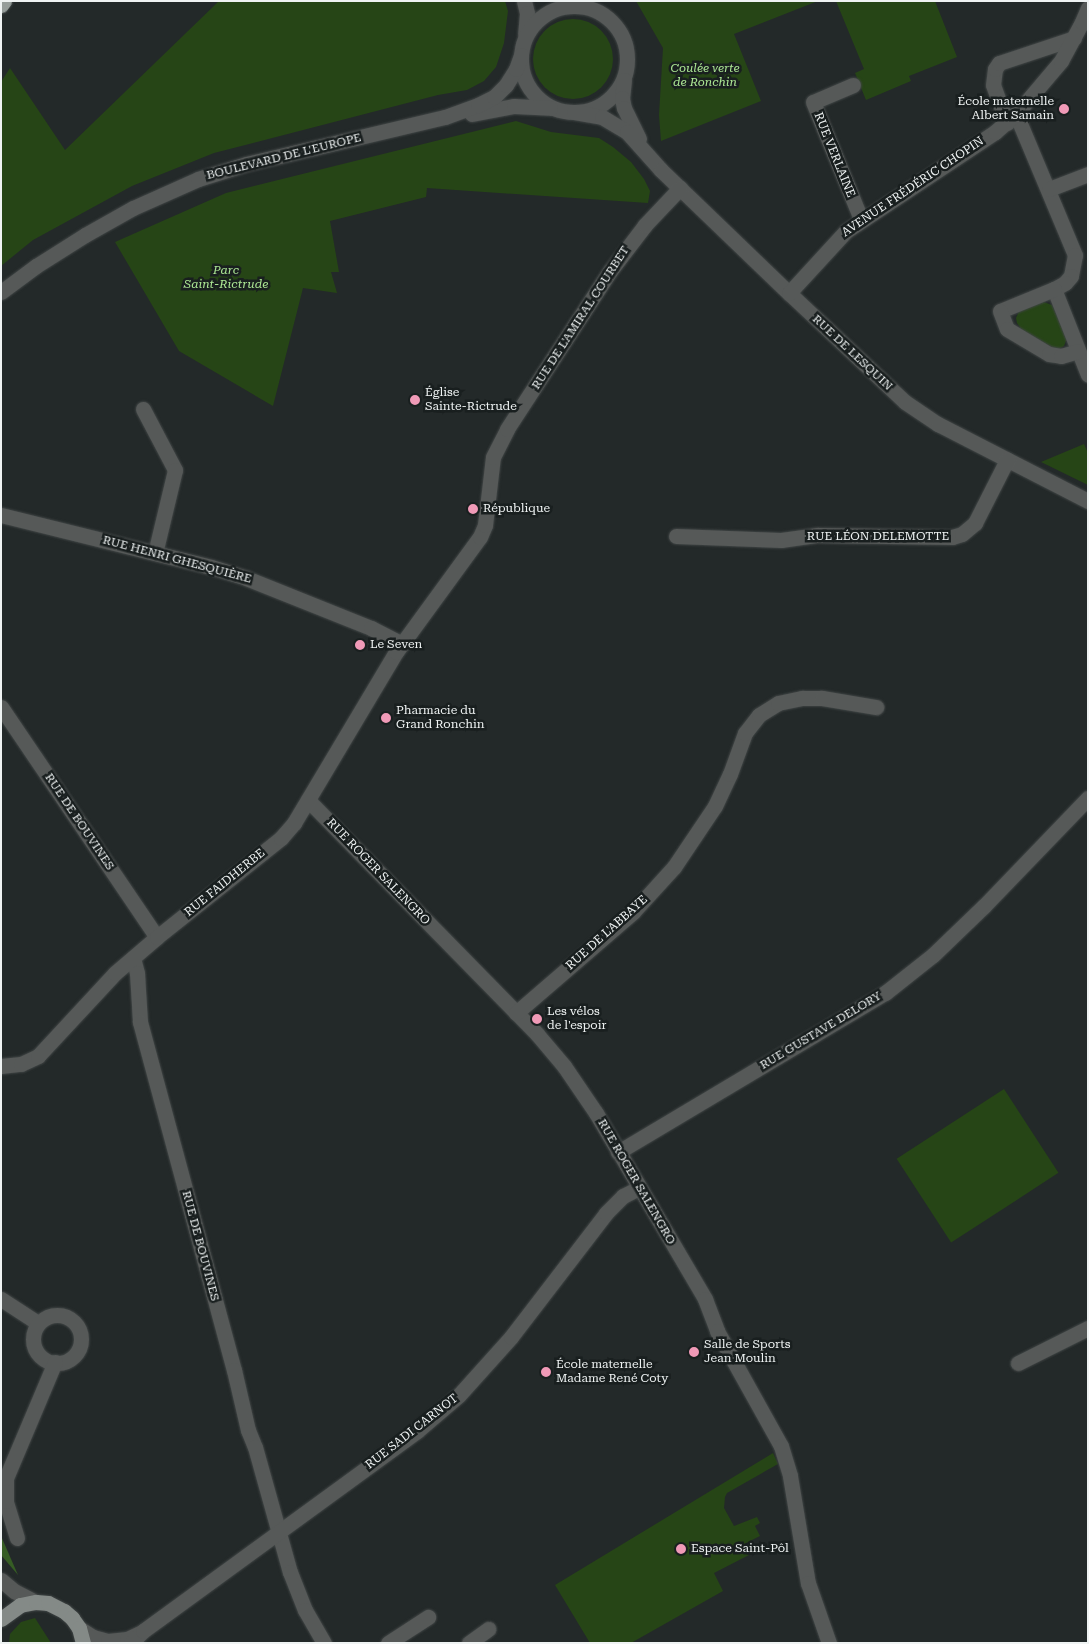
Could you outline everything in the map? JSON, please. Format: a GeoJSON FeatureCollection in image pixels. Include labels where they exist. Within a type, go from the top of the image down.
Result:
{"type":"FeatureCollection","features":[{"type":"Feature","properties":{"kind":"highway"},"geometry":{"type":"LineString","coordinates":[[1,5],[4,1]]}},
{"type":"Feature","properties":{"kind":"main road"},"geometry":{"type":"LineString","coordinates":[[1,1619],[15,1608],[36,1602],[48,1603],[64,1611],[81,1635]]}},
{"type":"Feature","properties":{"kind":"street"},"geometry":{"type":"LineString","coordinates":[[524,1],[527,20],[522,48],[522,70],[531,90],[546,104],[567,111]]}},
{"type":"Feature","properties":{"kind":"street"},"geometry":{"type":"LineString","coordinates":[[445,116],[514,106],[534,106],[567,111],[596,108],[608,100],[618,89],[625,76],[628,61],[626,45],[616,25],[598,11],[556,1]]}},
{"type":"Feature","properties":{"kind":"street"},"geometry":{"type":"LineString","coordinates":[[445,116],[478,105],[500,93],[512,77],[522,48],[535,22],[547,13],[561,7],[576,5]]}},
{"type":"Feature","properties":{"kind":"street","name":"AVENUE FRÉDÉRIC CHOPIN"},"geometry":{"type":"LineString","coordinates":[[788,293],[837,239],[861,219],[1011,118],[1050,76],[1074,38],[1088,8]]}},
{"type":"Feature","properties":{"kind":"street"},"geometry":{"type":"LineString","coordinates":[[1074,38],[999,63],[994,69],[993,85],[1049,189],[1075,255],[1070,276],[1065,283],[1000,311],[1007,329],[1049,354],[1060,356],[1078,351]]}},
{"type":"Feature","properties":{"kind":"street","name":"RUE DE LESQUIN"},"geometry":{"type":"LineString","coordinates":[[625,76],[622,98],[624,108],[632,127],[652,159]]}},
{"type":"Feature","properties":{"kind":"street","name":"RUE VERLAINE"},"geometry":{"type":"LineString","coordinates":[[853,86],[813,102],[861,219]]}},
{"type":"Feature","properties":{"kind":"street","name":"RUE DE LESQUIN"},"geometry":{"type":"LineString","coordinates":[[567,111],[611,121],[626,132],[680,188],[788,293],[911,406],[938,424],[1088,501]]}},
{"type":"Feature","properties":{"kind":"street","name":"BOULEVARD DE L'EUROPE"},"geometry":{"type":"LineString","coordinates":[[1,292],[36,266],[97,228],[168,191],[198,179],[246,164],[445,116]]}},
{"type":"Feature","properties":{"kind":"street"},"geometry":{"type":"LineString","coordinates":[[1049,189],[1088,174]]}},
{"type":"Feature","properties":{"kind":"street","name":"RUE DE L'AMIRAL COURBET"},"geometry":{"type":"LineString","coordinates":[[402,644],[480,537],[485,524],[493,457],[507,429],[610,271],[644,225],[680,188]]}},
{"type":"Feature","properties":{"kind":"street"},"geometry":{"type":"LineString","coordinates":[[1054,289],[1088,375]]}},
{"type":"Feature","properties":{"kind":"street"},"geometry":{"type":"LineString","coordinates":[[143,409],[175,470],[156,553]]}},
{"type":"Feature","properties":{"kind":"street","name":"RUE LÉON DELEMOTTE"},"geometry":{"type":"LineString","coordinates":[[676,536],[781,540],[818,535],[952,537],[962,534],[975,523],[1007,460]]}},
{"type":"Feature","properties":{"kind":"street","name":"RUE HENRI GHESQUIÈRE"},"geometry":{"type":"LineString","coordinates":[[1,514],[211,567],[298,597],[371,628],[402,644]]}},
{"type":"Feature","properties":{"kind":"street","name":"RUE FAIDHERBE"},"geometry":{"type":"LineString","coordinates":[[1,1066],[21,1064],[38,1056],[116,973],[157,937],[281,838],[294,823],[402,644]]}},
{"type":"Feature","properties":{"kind":"street","name":"RUE DE L'ABBAYE"},"geometry":{"type":"LineString","coordinates":[[516,1013],[633,912],[674,867],[715,806],[730,774],[745,733],[759,715],[778,703],[802,698],[822,698],[876,707]]}},
{"type":"Feature","properties":{"kind":"street","name":"RUE DE BOUVINES"},"geometry":{"type":"LineString","coordinates":[[1,707],[157,937]]}},
{"type":"Feature","properties":{"kind":"street","name":"RUE GUSTAVE DELORY"},"geometry":{"type":"LineString","coordinates":[[618,1152],[885,993],[924,963],[965,924],[1088,798]]}},
{"type":"Feature","properties":{"kind":"street","name":"RUE ROGER SALENGRO"},"geometry":{"type":"LineString","coordinates":[[308,800],[516,1013],[564,1066],[596,1113],[638,1188],[705,1299],[717,1331],[781,1446],[790,1476],[807,1578],[829,1643]]}},
{"type":"Feature","properties":{"kind":"street","name":"RUE DE BOUVINES"},"geometry":{"type":"LineString","coordinates":[[133,958],[140,1022],[234,1370],[243,1414],[298,1596],[324,1643]]}},
{"type":"Feature","properties":{"kind":"street","name":"RUE SADI CARNOT"},"geometry":{"type":"LineString","coordinates":[[131,1643],[143,1631],[411,1435],[459,1395],[511,1337],[606,1213],[623,1196],[638,1188]]}},
{"type":"Feature","properties":{"kind":"street"},"geometry":{"type":"LineString","coordinates":[[1,1299],[38,1324]]}},
{"type":"Feature","properties":{"kind":"street"},"geometry":{"type":"LineString","coordinates":[[57,1314],[72,1320],[79,1328],[81,1343],[77,1352],[69,1359],[55,1362],[44,1359],[36,1350],[33,1339],[38,1324],[47,1317],[57,1314]]}},
{"type":"Feature","properties":{"kind":"street"},"geometry":{"type":"LineString","coordinates":[[1018,1363],[1088,1328]]}},
{"type":"Feature","properties":{"kind":"street"},"geometry":{"type":"LineString","coordinates":[[17,1538],[6,1501],[6,1478],[55,1362]]}},
{"type":"Feature","properties":{"kind":"street"},"geometry":{"type":"LineString","coordinates":[[1,1580],[14,1591],[36,1602]]}},
{"type":"Feature","properties":{"kind":"street"},"geometry":{"type":"LineString","coordinates":[[388,1643],[428,1617]]}},
{"type":"Feature","properties":{"kind":"street"},"geometry":{"type":"LineString","coordinates":[[470,1642],[488,1629]]}},
{"type":"Feature","properties":{"kind":"street","name":"RUE SADI CARNOT"},"geometry":{"type":"LineString","coordinates":[[81,1635],[108,1642],[127,1639],[143,1631]]}},
{"type":"Feature","properties":{"kind":"green space"},"geometry":{"type":"Polygon","coordinates":[[[219,1],[505,1],[508,11],[504,43],[496,67],[484,81],[467,90],[438,95],[214,153],[132,186],[33,240],[1,266],[1,82],[10,68],[65,150],[219,1]]]}},
{"type":"Feature","properties":{"kind":"green space","name":"Coulée verte de Ronchin"},"geometry":{"type":"Polygon","coordinates":[[[636,1],[818,1],[734,34],[761,101],[661,141],[659,115],[663,48],[636,1]]]}},
{"type":"Feature","properties":{"kind":"green space"},"geometry":{"type":"Polygon","coordinates":[[[836,1],[935,1],[957,57],[909,76],[911,81],[866,100],[855,73],[864,69],[836,1]]]}},
{"type":"Feature","properties":{"kind":"green space"},"geometry":{"type":"Polygon","coordinates":[[[573,19],[588,22],[601,31],[610,44],[613,59],[610,74],[601,87],[588,96],[573,99],[558,96],[545,87],[536,74],[533,59],[536,44],[545,31],[558,22],[573,19]]]}},
{"type":"Feature","properties":{"kind":"green space","name":"Parc Saint-Rictrude"},"geometry":{"type":"Polygon","coordinates":[[[516,121],[551,132],[599,138],[631,162],[644,179],[650,191],[648,203],[427,188],[426,197],[330,221],[339,272],[331,272],[337,293],[303,288],[273,406],[179,351],[115,242],[226,193],[516,121]]]}},
{"type":"Feature","properties":{"kind":"green space"},"geometry":{"type":"Polygon","coordinates":[[[1041,301],[1052,305],[1067,338],[1064,346],[1057,350],[1022,330],[1017,323],[1016,318],[1020,309],[1041,301]]]}},
{"type":"Feature","properties":{"kind":"green space"},"geometry":{"type":"Polygon","coordinates":[[[1084,444],[1088,453],[1088,485],[1041,462],[1084,444]]]}},
{"type":"Feature","properties":{"kind":"green space"},"geometry":{"type":"Polygon","coordinates":[[[1004,1089],[1058,1173],[951,1243],[897,1159],[1004,1089]]]}},
{"type":"Feature","properties":{"kind":"green space","name":"Espace Saint-Pôl"},"geometry":{"type":"Polygon","coordinates":[[[773,1453],[778,1464],[727,1493],[725,1497],[724,1508],[734,1526],[757,1517],[760,1523],[755,1526],[760,1536],[744,1544],[749,1555],[714,1573],[723,1591],[631,1643],[590,1643],[555,1585],[773,1453]]]}},
{"type":"Feature","properties":{"kind":"green space"},"geometry":{"type":"Polygon","coordinates":[[[1,1536],[18,1575],[1,1555],[1,1536]]]}},
{"type":"Feature","properties":{"kind":"green space"},"geometry":{"type":"Polygon","coordinates":[[[35,1618],[51,1643],[9,1643],[10,1634],[21,1622],[35,1618]]]}},
{"type":"Feature","properties":{"kind":"place","name":"École maternelle Albert Samain"},"geometry":{"type":"Point","coordinates":[1064,109]}},
{"type":"Feature","properties":{"kind":"place","name":"Église Sainte-Rictrude"},"geometry":{"type":"Point","coordinates":[415,400]}},
{"type":"Feature","properties":{"kind":"place","name":"République"},"geometry":{"type":"Point","coordinates":[473,509]}},
{"type":"Feature","properties":{"kind":"place","name":"Le Seven"},"geometry":{"type":"Point","coordinates":[360,645]}},
{"type":"Feature","properties":{"kind":"place","name":"Pharmacie du Grand Ronchin"},"geometry":{"type":"Point","coordinates":[386,718]}},
{"type":"Feature","properties":{"kind":"place","name":"Les vélos de l'espoir"},"geometry":{"type":"Point","coordinates":[537,1019]}},
{"type":"Feature","properties":{"kind":"place","name":"Salle de Sports Jean Moulin"},"geometry":{"type":"Point","coordinates":[694,1352]}},
{"type":"Feature","properties":{"kind":"place","name":"École maternelle Madame René Coty"},"geometry":{"type":"Point","coordinates":[546,1372]}},
{"type":"Feature","properties":{"kind":"place","name":"Espace Saint-Pôl"},"geometry":{"type":"Point","coordinates":[681,1549]}}]}
